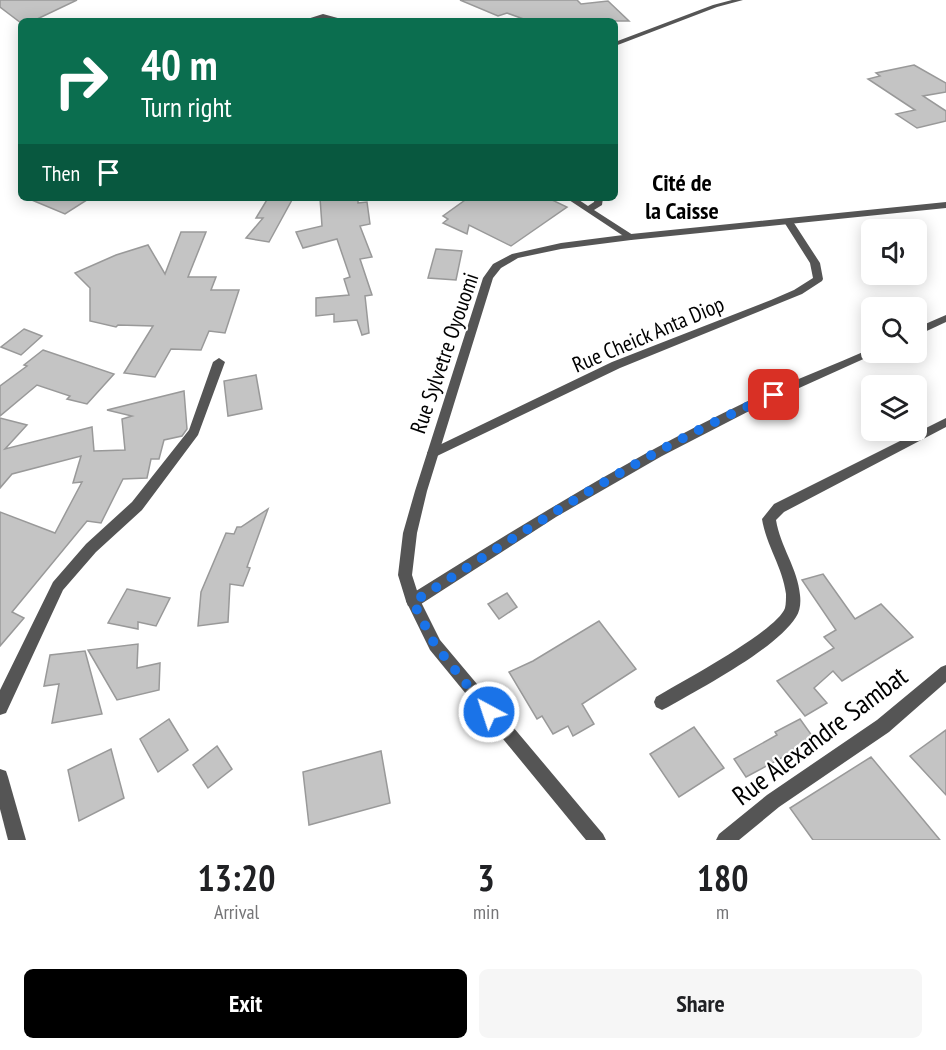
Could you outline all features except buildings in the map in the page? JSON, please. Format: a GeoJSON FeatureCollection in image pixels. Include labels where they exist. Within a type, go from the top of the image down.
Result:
{"type":"FeatureCollection","features":[{"type":"Feature","properties":{"kind":"street"},"geometry":{"type":"LineString","coordinates":[[618,43],[715,6],[740,0]]}},
{"type":"Feature","properties":{"kind":"street"},"geometry":{"type":"LineString","coordinates":[[315,18],[323,16],[331,18]]}},
{"type":"Feature","properties":{"kind":"street"},"geometry":{"type":"LineString","coordinates":[[575,201],[631,237]]}},
{"type":"Feature","properties":{"kind":"street"},"geometry":{"type":"LineString","coordinates":[[589,209],[599,201]]}},
{"type":"Feature","properties":{"kind":"street","name":"Rue Sylvetre Oyouomi"},"geometry":{"type":"LineString","coordinates":[[597,840],[435,645],[413,602],[405,575],[410,533],[488,278],[497,266],[515,256],[536,250],[631,237],[946,205]]}},
{"type":"Feature","properties":{"kind":"street","name":"Rue Cheick Anta Diop"},"geometry":{"type":"LineString","coordinates":[[433,453],[616,365],[775,302],[811,285],[818,279],[815,262],[789,222]]}},
{"type":"Feature","properties":{"kind":"street"},"geometry":{"type":"LineString","coordinates":[[927,328],[946,318]]}},
{"type":"Feature","properties":{"kind":"street"},"geometry":{"type":"LineString","coordinates":[[413,602],[551,513],[658,453],[753,404],[861,358]]}},
{"type":"Feature","properties":{"kind":"street"},"geometry":{"type":"LineString","coordinates":[[0,707],[58,585],[91,548],[137,506],[194,432],[219,362]]}},
{"type":"Feature","properties":{"kind":"street"},"geometry":{"type":"LineString","coordinates":[[662,702],[760,641],[780,625],[791,611],[793,596],[789,579],[771,537],[769,519],[779,508],[946,422]]}},
{"type":"Feature","properties":{"kind":"street","name":"Rue Alexandre Sambat"},"geometry":{"type":"LineString","coordinates":[[725,840],[773,801],[883,726],[946,672]]}},
{"type":"Feature","properties":{"kind":"street"},"geometry":{"type":"LineString","coordinates":[[0,777],[17,840]]}},
{"type":"Feature","properties":{"kind":"district","name":"Cité de la Caisse"},"geometry":{"type":"Point","coordinates":[682,197]}},
{"type":"Feature","properties":{"kind":"route"},"geometry":{"type":"LineString","coordinates":[[489,712],[435,645],[413,602],[551,513],[658,453],[774,395]]}}]}
